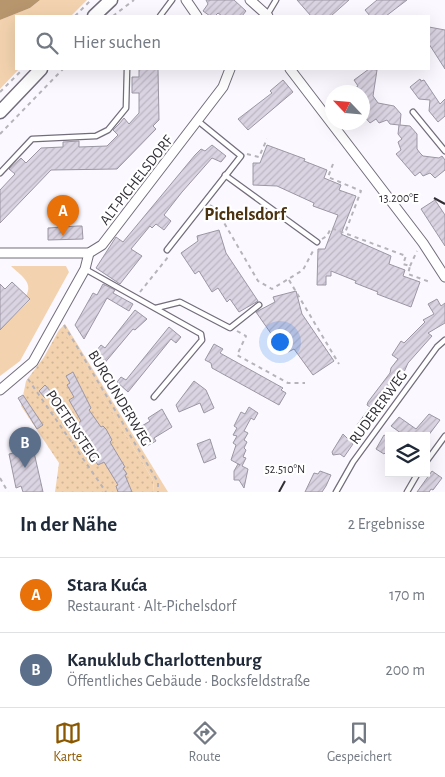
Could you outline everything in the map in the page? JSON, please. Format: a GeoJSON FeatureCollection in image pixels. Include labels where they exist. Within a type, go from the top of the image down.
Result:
{"type":"FeatureCollection","features":[{"type":"Feature","properties":{"kind":"main road"},"geometry":{"type":"LineString","coordinates":[[95,15],[111,0]]}},
{"type":"Feature","properties":{"kind":"main road"},"geometry":{"type":"LineString","coordinates":[[0,112],[40,70]]}},
{"type":"Feature","properties":{"kind":"street"},"geometry":{"type":"LineString","coordinates":[[186,0],[197,15]]}},
{"type":"Feature","properties":{"kind":"street"},"geometry":{"type":"LineString","coordinates":[[250,0],[266,15]]}},
{"type":"Feature","properties":{"kind":"street","name":"ALT-PICHELSDORF"},"geometry":{"type":"LineString","coordinates":[[89,253],[105,242],[198,121],[223,87],[230,70]]}},
{"type":"Feature","properties":{"kind":"street"},"geometry":{"type":"LineString","coordinates":[[291,70],[423,244],[445,278]]}},
{"type":"Feature","properties":{"kind":"street"},"geometry":{"type":"LineString","coordinates":[[0,253],[89,253],[85,268],[33,362],[0,390]]}},
{"type":"Feature","properties":{"kind":"lane"},"geometry":{"type":"LineString","coordinates":[[161,15],[172,0]]}},
{"type":"Feature","properties":{"kind":"lane"},"geometry":{"type":"LineString","coordinates":[[268,15],[276,0]]}},
{"type":"Feature","properties":{"kind":"lane"},"geometry":{"type":"LineString","coordinates":[[0,173],[32,139],[96,136],[108,130],[126,108],[127,70]]}},
{"type":"Feature","properties":{"kind":"lane"},"geometry":{"type":"LineString","coordinates":[[414,112],[445,151]]}},
{"type":"Feature","properties":{"kind":"lane"},"geometry":{"type":"LineString","coordinates":[[167,250],[241,156],[198,121]]}},
{"type":"Feature","properties":{"kind":"lane"},"geometry":{"type":"LineString","coordinates":[[225,175],[318,242]]}},
{"type":"Feature","properties":{"kind":"lane"},"geometry":{"type":"LineString","coordinates":[[85,268],[202,334],[202,340],[154,397]]}},
{"type":"Feature","properties":{"kind":"lane"},"geometry":{"type":"LineString","coordinates":[[156,308],[180,302],[230,328],[259,305]]}},
{"type":"Feature","properties":{"kind":"lane","name":"RUDERERWEG"},"geometry":{"type":"LineString","coordinates":[[336,492],[353,462],[437,347],[445,340]]}},
{"type":"Feature","properties":{"kind":"lane"},"geometry":{"type":"LineString","coordinates":[[430,457],[445,436]]}},
{"type":"Feature","properties":{"kind":"lane"},"geometry":{"type":"LineString","coordinates":[[407,492],[416,477]]}},
{"type":"Feature","properties":{"kind":"path"},"geometry":{"type":"LineString","coordinates":[[76,15],[91,0]]}},
{"type":"Feature","properties":{"kind":"path"},"geometry":{"type":"LineString","coordinates":[[114,15],[134,0]]}},
{"type":"Feature","properties":{"kind":"path"},"geometry":{"type":"LineString","coordinates":[[0,92],[22,70]]}},
{"type":"Feature","properties":{"kind":"path"},"geometry":{"type":"LineString","coordinates":[[0,134],[62,70]]}},
{"type":"Feature","properties":{"kind":"path"},"geometry":{"type":"LineString","coordinates":[[333,164],[328,177],[361,190],[346,233]]}},
{"type":"Feature","properties":{"kind":"path"},"geometry":{"type":"LineString","coordinates":[[207,203],[216,209],[258,281],[272,289],[303,270],[318,242],[327,236],[331,228],[406,256],[403,264],[410,266]]}},
{"type":"Feature","properties":{"kind":"path"},"geometry":{"type":"LineString","coordinates":[[423,244],[418,247],[408,274],[430,282]]}},
{"type":"Feature","properties":{"kind":"path"},"geometry":{"type":"LineString","coordinates":[[289,279],[339,364]]}},
{"type":"Feature","properties":{"kind":"path","name":"BURGUNDERWEG"},"geometry":{"type":"LineString","coordinates":[[56,320],[63,324],[158,482],[158,492]]}},
{"type":"Feature","properties":{"kind":"path"},"geometry":{"type":"LineString","coordinates":[[230,328],[246,336],[237,355],[288,383],[305,383]]}},
{"type":"Feature","properties":{"kind":"path","name":"POETENSTEIG"},"geometry":{"type":"LineString","coordinates":[[23,372],[106,492]]}},
{"type":"Feature","properties":{"kind":"path"},"geometry":{"type":"LineString","coordinates":[[0,478],[8,492]]}},
{"type":"Feature","properties":{"kind":"shaded area"},"geometry":{"type":"Polygon","coordinates":[[[0,0],[40,0],[30,8],[0,20],[0,0]]]}},
{"type":"Feature","properties":{"kind":"shaded area"},"geometry":{"type":"Polygon","coordinates":[[[40,0],[87,0],[72,15],[15,15],[15,70],[18,70],[0,89],[0,20],[30,8],[40,0]]]}},
{"type":"Feature","properties":{"kind":"shaded area"},"geometry":{"type":"Polygon","coordinates":[[[11,266],[66,266],[69,272],[20,361],[0,376],[0,330],[30,300],[26,296],[28,287],[25,279],[11,266]]]}},
{"type":"Feature","properties":{"kind":"shaded area"},"geometry":{"type":"Polygon","coordinates":[[[65,324],[168,492],[154,492],[153,480],[78,356],[59,330],[65,324]]]}},
{"type":"Feature","properties":{"kind":"shaded area"},"geometry":{"type":"Polygon","coordinates":[[[59,330],[64,332],[153,480],[154,492],[55,492],[59,463],[21,406],[26,381],[44,357],[59,330]]]}},
{"type":"Feature","properties":{"kind":"building"},"geometry":{"type":"Polygon","coordinates":[[[206,0],[234,0],[246,11],[243,15],[221,15],[218,13],[216,15],[209,15],[203,11],[208,4],[206,0]]]}},
{"type":"Feature","properties":{"kind":"building"},"geometry":{"type":"Polygon","coordinates":[[[297,0],[349,0],[332,15],[310,15],[297,0]]]}},
{"type":"Feature","properties":{"kind":"building"},"geometry":{"type":"Polygon","coordinates":[[[377,0],[407,0],[387,15],[369,15],[365,10],[377,0]]]}},
{"type":"Feature","properties":{"kind":"building"},"geometry":{"type":"Polygon","coordinates":[[[430,27],[445,30],[445,69],[430,46],[430,27]]]}},
{"type":"Feature","properties":{"kind":"building"},"geometry":{"type":"Polygon","coordinates":[[[139,70],[158,70],[159,120],[153,126],[156,129],[117,169],[51,170],[0,223],[0,190],[15,174],[9,169],[21,158],[26,163],[41,148],[63,147],[63,142],[79,141],[79,147],[107,146],[118,135],[113,130],[124,118],[129,124],[139,113],[139,93],[132,93],[132,77],[139,77],[139,70]]]}},
{"type":"Feature","properties":{"kind":"building"},"geometry":{"type":"Polygon","coordinates":[[[368,70],[377,70],[373,96],[378,103],[394,106],[401,114],[400,125],[410,126],[417,134],[417,149],[423,156],[439,158],[442,156],[445,160],[445,170],[435,178],[430,173],[423,176],[420,172],[415,176],[396,154],[401,150],[398,142],[402,139],[398,134],[399,125],[390,124],[387,120],[379,123],[376,119],[370,123],[370,85],[357,85],[354,80],[368,70]]]}},
{"type":"Feature","properties":{"kind":"building"},"geometry":{"type":"Polygon","coordinates":[[[420,79],[421,81],[424,80],[440,104],[445,99],[445,116],[438,122],[429,111],[430,100],[419,99],[410,87],[420,79]]]}},
{"type":"Feature","properties":{"kind":"building"},"geometry":{"type":"Polygon","coordinates":[[[283,80],[293,92],[248,130],[238,119],[272,93],[270,91],[283,80]]]}},
{"type":"Feature","properties":{"kind":"building"},"geometry":{"type":"Polygon","coordinates":[[[212,145],[226,156],[221,162],[212,158],[182,192],[164,215],[171,221],[164,230],[156,224],[152,228],[150,226],[131,249],[142,256],[120,284],[96,268],[116,237],[123,242],[195,155],[201,149],[205,151],[212,145]]]}},
{"type":"Feature","properties":{"kind":"building"},"geometry":{"type":"Polygon","coordinates":[[[267,145],[305,159],[304,161],[327,170],[324,178],[341,185],[339,190],[356,196],[341,234],[391,256],[389,264],[405,270],[403,276],[420,282],[411,307],[377,294],[378,292],[355,283],[356,281],[331,271],[331,276],[326,276],[326,285],[317,285],[318,249],[325,249],[338,215],[313,206],[314,203],[277,186],[253,185],[253,163],[260,163],[267,145]]]}},
{"type":"Feature","properties":{"kind":"building"},"geometry":{"type":"Polygon","coordinates":[[[435,200],[445,215],[445,246],[421,209],[435,200]]]}},
{"type":"Feature","properties":{"kind":"building"},"geometry":{"type":"Polygon","coordinates":[[[82,226],[83,239],[48,240],[48,228],[82,226]]]}},
{"type":"Feature","properties":{"kind":"building"},"geometry":{"type":"Polygon","coordinates":[[[219,230],[226,253],[258,301],[239,312],[230,299],[227,302],[218,288],[212,292],[199,271],[195,274],[181,253],[198,241],[197,236],[219,230]]]}},
{"type":"Feature","properties":{"kind":"building"},"geometry":{"type":"Polygon","coordinates":[[[12,282],[30,299],[0,330],[0,284],[5,289],[12,282]]]}},
{"type":"Feature","properties":{"kind":"building"},"geometry":{"type":"Polygon","coordinates":[[[103,284],[115,290],[113,293],[133,304],[129,311],[107,298],[84,339],[75,325],[93,293],[97,295],[103,284]]]}},
{"type":"Feature","properties":{"kind":"building"},"geometry":{"type":"Polygon","coordinates":[[[296,291],[302,314],[334,361],[313,375],[294,349],[288,352],[275,333],[272,335],[256,312],[275,302],[273,297],[296,291]]]}},
{"type":"Feature","properties":{"kind":"building"},"geometry":{"type":"Polygon","coordinates":[[[437,299],[441,306],[445,303],[445,323],[428,333],[432,336],[408,363],[404,372],[389,389],[392,391],[390,396],[368,422],[370,423],[365,431],[357,425],[370,407],[367,405],[368,402],[398,359],[392,355],[401,341],[404,343],[425,322],[423,320],[434,314],[428,304],[437,299]]]}},
{"type":"Feature","properties":{"kind":"building"},"geometry":{"type":"Polygon","coordinates":[[[135,310],[147,319],[135,330],[133,329],[103,365],[92,356],[101,345],[105,348],[135,310]]]}},
{"type":"Feature","properties":{"kind":"building"},"geometry":{"type":"Polygon","coordinates":[[[169,327],[181,337],[176,343],[171,339],[128,392],[117,382],[121,377],[126,380],[169,327]]]}},
{"type":"Feature","properties":{"kind":"building"},"geometry":{"type":"Polygon","coordinates":[[[214,344],[223,349],[220,353],[283,388],[281,390],[286,393],[279,405],[212,368],[211,363],[205,360],[214,344]]]}},
{"type":"Feature","properties":{"kind":"building"},"geometry":{"type":"Polygon","coordinates":[[[73,372],[91,408],[89,410],[101,427],[103,426],[106,429],[112,440],[110,442],[125,467],[123,468],[127,474],[125,475],[132,492],[118,492],[116,486],[118,485],[104,462],[98,465],[82,440],[87,438],[77,424],[81,421],[69,400],[74,397],[67,385],[70,383],[66,376],[73,372]]]}},
{"type":"Feature","properties":{"kind":"building"},"geometry":{"type":"Polygon","coordinates":[[[194,381],[206,390],[214,408],[204,413],[200,403],[179,412],[176,405],[194,381]]]}},
{"type":"Feature","properties":{"kind":"building"},"geometry":{"type":"Polygon","coordinates":[[[45,385],[52,393],[45,398],[39,391],[45,385]]]}},
{"type":"Feature","properties":{"kind":"building"},"geometry":{"type":"Polygon","coordinates":[[[23,395],[43,425],[37,429],[18,398],[23,395]]]}},
{"type":"Feature","properties":{"kind":"building"},"geometry":{"type":"Polygon","coordinates":[[[249,407],[258,413],[254,420],[251,418],[244,431],[248,433],[244,440],[247,442],[243,457],[246,458],[242,466],[248,469],[244,488],[239,480],[234,480],[234,471],[238,464],[240,465],[231,460],[236,445],[233,443],[237,436],[233,435],[237,428],[234,426],[241,412],[245,414],[249,407]]]}},
{"type":"Feature","properties":{"kind":"building"},"geometry":{"type":"Polygon","coordinates":[[[162,409],[172,427],[154,438],[156,441],[147,446],[137,429],[150,421],[148,418],[162,409]]]}},
{"type":"Feature","properties":{"kind":"building"},"geometry":{"type":"Polygon","coordinates":[[[429,414],[440,420],[430,433],[399,432],[391,426],[399,417],[416,429],[429,414]]]}},
{"type":"Feature","properties":{"kind":"building"},"geometry":{"type":"Polygon","coordinates":[[[343,434],[353,444],[344,457],[340,454],[333,455],[332,452],[343,434]]]}},
{"type":"Feature","properties":{"kind":"building"},"geometry":{"type":"Polygon","coordinates":[[[384,435],[385,436],[385,453],[376,449],[384,435]]]}},
{"type":"Feature","properties":{"kind":"building"},"geometry":{"type":"Polygon","coordinates":[[[210,439],[216,458],[204,463],[197,444],[210,439]]]}},
{"type":"Feature","properties":{"kind":"building"},"geometry":{"type":"Polygon","coordinates":[[[33,448],[43,492],[23,492],[21,486],[16,488],[9,454],[33,448]]]}},
{"type":"Feature","properties":{"kind":"building"},"geometry":{"type":"Polygon","coordinates":[[[320,471],[331,475],[322,492],[305,492],[314,473],[318,474],[320,471]]]}},
{"type":"Feature","properties":{"kind":"building"},"geometry":{"type":"Polygon","coordinates":[[[432,471],[442,478],[433,490],[417,492],[428,477],[430,477],[432,471]]]}},
{"type":"Feature","properties":{"kind":"place","name":"Stara Kuća"},"geometry":{"type":"Point","coordinates":[63,236]}},
{"type":"Feature","properties":{"kind":"place","name":"Kanuklub Charlottenburg"},"geometry":{"type":"Point","coordinates":[25,468]}},
{"type":"Feature","properties":{"kind":"district","name":"Pichelsdorf"},"geometry":{"type":"Point","coordinates":[245,214]}}]}
